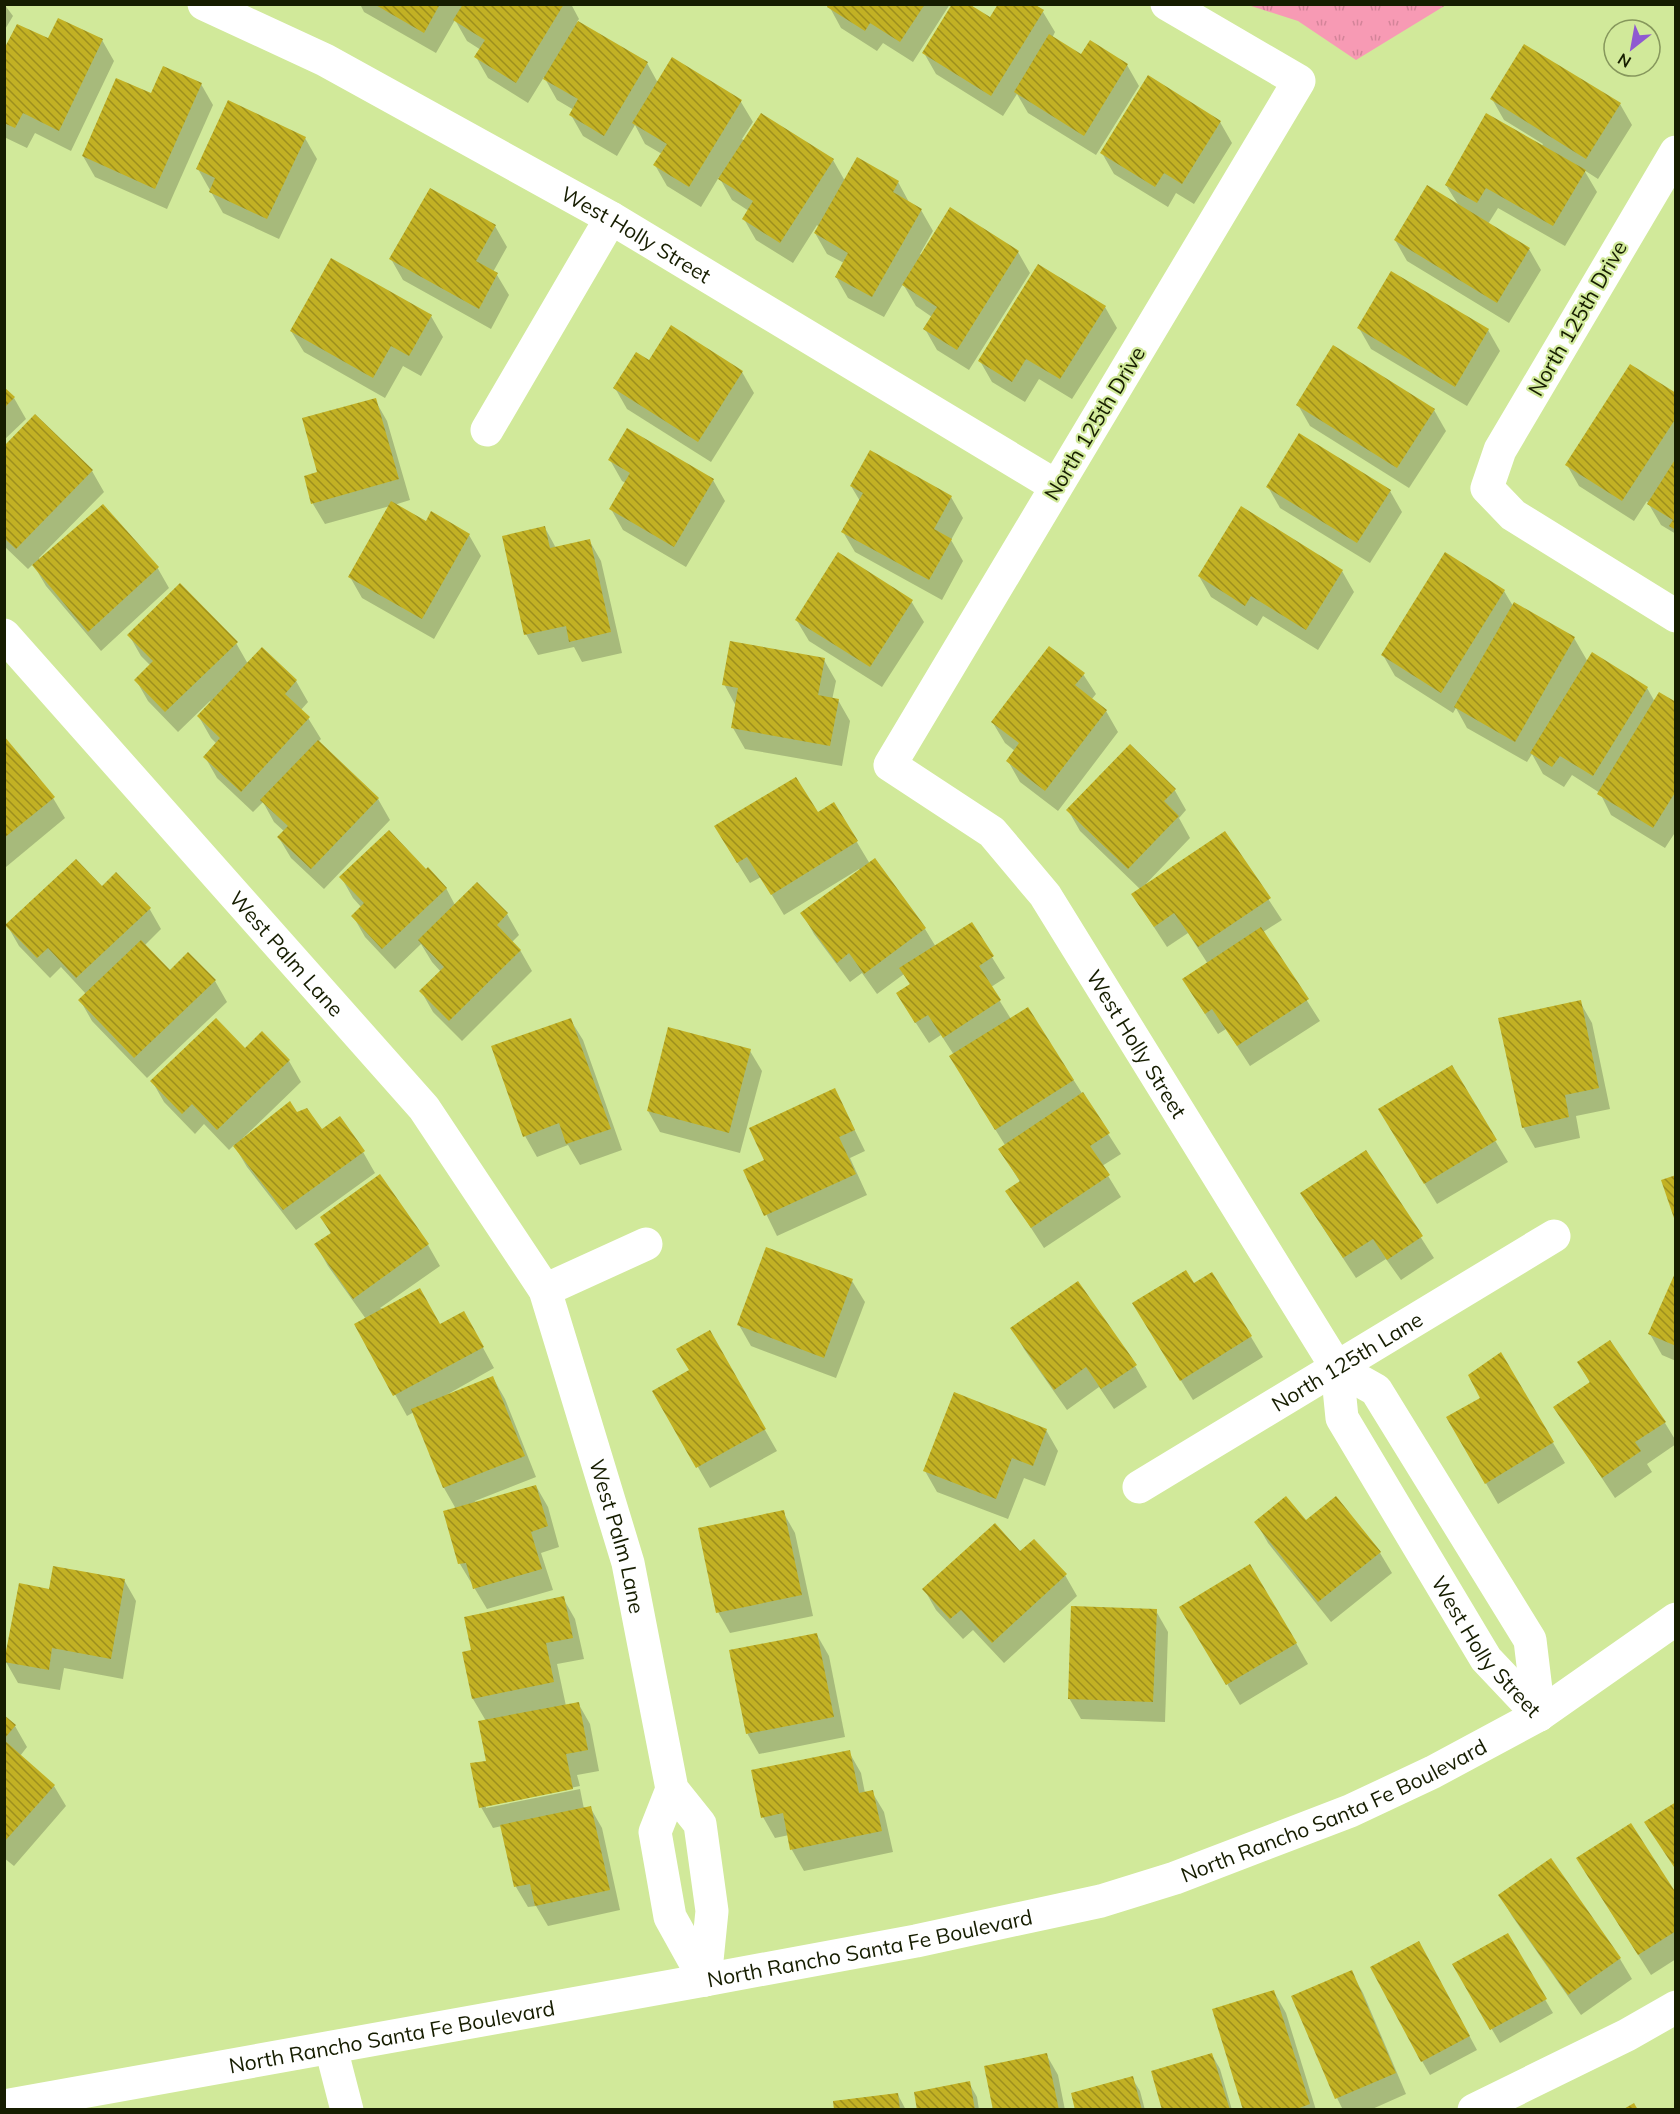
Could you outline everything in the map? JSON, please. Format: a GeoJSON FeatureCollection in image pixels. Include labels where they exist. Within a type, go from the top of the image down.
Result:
{"type":"FeatureCollection","features":[{"type":"Feature","properties":{"kind":"street","name":"West Holly Street"},"geometry":{"type":"LineString","coordinates":[[204,4],[325,60],[610,218],[1056,486]]}},
{"type":"Feature","properties":{"kind":"street","name":"North 125th Drive"},"geometry":{"type":"LineString","coordinates":[[890,765],[1299,81],[1167,4]]}},
{"type":"Feature","properties":{"kind":"street","name":"North 125th Drive"},"geometry":{"type":"LineString","coordinates":[[1676,152],[1500,450],[1487,488],[1513,515],[1676,616]]}},
{"type":"Feature","properties":{"kind":"street"},"geometry":{"type":"LineString","coordinates":[[487,430],[610,218]]}},
{"type":"Feature","properties":{"kind":"street","name":"West Palm Lane"},"geometry":{"type":"LineString","coordinates":[[4,635],[424,1108],[545,1290],[628,1563],[672,1789],[700,1824],[712,1911],[705,1980]]}},
{"type":"Feature","properties":{"kind":"street","name":"West Holly Street"},"geometry":{"type":"LineString","coordinates":[[890,765],[992,832],[1045,895],[1336,1368],[1342,1418],[1486,1659],[1539,1715]]}},
{"type":"Feature","properties":{"kind":"street","name":"North 125th Lane"},"geometry":{"type":"LineString","coordinates":[[1139,1487],[1554,1236]]}},
{"type":"Feature","properties":{"kind":"street"},"geometry":{"type":"LineString","coordinates":[[545,1290],[646,1244]]}},
{"type":"Feature","properties":{"kind":"street","name":"West Holly Street"},"geometry":{"type":"LineString","coordinates":[[1336,1368],[1376,1390],[1530,1640],[1539,1715]]}},
{"type":"Feature","properties":{"kind":"street","name":"North Rancho Santa Fe Boulevard"},"geometry":{"type":"LineString","coordinates":[[4,2106],[705,1980],[1051,1913],[1101,1901],[1175,1878],[1350,1811],[1433,1772],[1539,1715],[1676,1619]]}},
{"type":"Feature","properties":{"kind":"street"},"geometry":{"type":"LineString","coordinates":[[672,1789],[655,1832],[670,1917],[705,1980]]}},
{"type":"Feature","properties":{"kind":"street"},"geometry":{"type":"LineString","coordinates":[[1474,2109],[1627,2036],[1676,2007]]}},
{"type":"Feature","properties":{"kind":"street"},"geometry":{"type":"LineString","coordinates":[[331,2048],[347,2109]]}},
{"type":"Feature","properties":{"kind":"green space"},"geometry":{"type":"Polygon","coordinates":[[[1248,5],[1446,5],[1356,60],[1298,21],[1248,5]]]}},
{"type":"Feature","properties":{"kind":"building"},"geometry":{"type":"Polygon","coordinates":[[[374,4],[440,4],[424,33],[374,4]]]}},
{"type":"Feature","properties":{"kind":"building"},"geometry":{"type":"Polygon","coordinates":[[[463,4],[564,4],[516,83],[474,57],[485,40],[453,20],[463,4]]]}},
{"type":"Feature","properties":{"kind":"building"},"geometry":{"type":"Polygon","coordinates":[[[828,4],[925,4],[900,42],[870,23],[865,31],[827,7],[828,4]]]}},
{"type":"Feature","properties":{"kind":"building"},"geometry":{"type":"Polygon","coordinates":[[[952,4],[969,4],[990,17],[998,4],[1034,4],[1044,10],[991,96],[922,53],[952,4]]]}},
{"type":"Feature","properties":{"kind":"building"},"geometry":{"type":"Polygon","coordinates":[[[58,18],[103,39],[59,131],[23,113],[15,128],[4,123],[4,49],[17,24],[48,38],[58,18]]]}},
{"type":"Feature","properties":{"kind":"building"},"geometry":{"type":"Polygon","coordinates":[[[578,21],[648,62],[604,136],[569,115],[578,99],[543,79],[578,21]]]}},
{"type":"Feature","properties":{"kind":"building"},"geometry":{"type":"Polygon","coordinates":[[[1049,34],[1081,54],[1090,40],[1128,64],[1084,136],[1014,92],[1049,34]]]}},
{"type":"Feature","properties":{"kind":"building"},"geometry":{"type":"Polygon","coordinates":[[[1524,44],[1621,103],[1586,159],[1490,99],[1524,44]]]}},
{"type":"Feature","properties":{"kind":"building"},"geometry":{"type":"Polygon","coordinates":[[[672,57],[742,100],[689,187],[653,165],[667,144],[632,123],[672,57]]]}},
{"type":"Feature","properties":{"kind":"building"},"geometry":{"type":"Polygon","coordinates":[[[163,66],[202,83],[155,189],[82,156],[116,78],[151,93],[163,66]]]}},
{"type":"Feature","properties":{"kind":"building"},"geometry":{"type":"Polygon","coordinates":[[[1148,75],[1221,121],[1182,184],[1164,173],[1155,187],[1100,153],[1148,75]]]}},
{"type":"Feature","properties":{"kind":"building"},"geometry":{"type":"Polygon","coordinates":[[[228,100],[306,137],[267,219],[209,192],[215,178],[196,169],[228,100]]]}},
{"type":"Feature","properties":{"kind":"building"},"geometry":{"type":"Polygon","coordinates":[[[761,113],[834,159],[780,243],[742,219],[753,201],[718,179],[761,113]]]}},
{"type":"Feature","properties":{"kind":"building"},"geometry":{"type":"Polygon","coordinates":[[[1486,113],[1586,170],[1553,226],[1486,188],[1477,203],[1445,185],[1486,113]]]}},
{"type":"Feature","properties":{"kind":"building"},"geometry":{"type":"Polygon","coordinates":[[[857,157],[899,181],[893,192],[922,209],[872,297],[835,277],[848,253],[814,233],[857,157]]]}},
{"type":"Feature","properties":{"kind":"building"},"geometry":{"type":"Polygon","coordinates":[[[1427,185],[1530,248],[1497,303],[1394,240],[1427,185]]]}},
{"type":"Feature","properties":{"kind":"building"},"geometry":{"type":"Polygon","coordinates":[[[430,188],[496,225],[476,261],[498,273],[479,309],[389,259],[430,188]]]}},
{"type":"Feature","properties":{"kind":"building"},"geometry":{"type":"Polygon","coordinates":[[[950,207],[1019,251],[957,350],[923,329],[937,307],[902,285],[950,207]]]}},
{"type":"Feature","properties":{"kind":"building"},"geometry":{"type":"Polygon","coordinates":[[[331,258],[432,315],[409,356],[391,346],[373,378],[290,331],[331,258]]]}},
{"type":"Feature","properties":{"kind":"building"},"geometry":{"type":"Polygon","coordinates":[[[1038,264],[1106,306],[1060,379],[1026,359],[1012,382],[978,361],[1038,264]]]}},
{"type":"Feature","properties":{"kind":"building"},"geometry":{"type":"Polygon","coordinates":[[[1391,271],[1489,329],[1455,387],[1357,328],[1391,271]]]}},
{"type":"Feature","properties":{"kind":"building"},"geometry":{"type":"Polygon","coordinates":[[[671,325],[743,371],[698,442],[613,388],[636,352],[649,360],[671,325]]]}},
{"type":"Feature","properties":{"kind":"building"},"geometry":{"type":"Polygon","coordinates":[[[1333,345],[1435,409],[1397,468],[1296,405],[1333,345]]]}},
{"type":"Feature","properties":{"kind":"building"},"geometry":{"type":"Polygon","coordinates":[[[1630,364],[1676,393],[1676,418],[1622,501],[1565,465],[1630,364]]]}},
{"type":"Feature","properties":{"kind":"building"},"geometry":{"type":"Polygon","coordinates":[[[4,387],[15,397],[4,408],[4,387]]]}},
{"type":"Feature","properties":{"kind":"building"},"geometry":{"type":"Polygon","coordinates":[[[376,398],[399,479],[311,504],[304,476],[317,472],[302,418],[376,398]]]}},
{"type":"Feature","properties":{"kind":"building"},"geometry":{"type":"Polygon","coordinates":[[[35,414],[93,470],[16,549],[4,538],[4,446],[35,414]]]}},
{"type":"Feature","properties":{"kind":"building"},"geometry":{"type":"Polygon","coordinates":[[[627,428],[714,479],[674,547],[609,509],[630,473],[608,460],[627,428]]]}},
{"type":"Feature","properties":{"kind":"building"},"geometry":{"type":"Polygon","coordinates":[[[1299,433],[1391,490],[1357,543],[1266,487],[1299,433]]]}},
{"type":"Feature","properties":{"kind":"building"},"geometry":{"type":"Polygon","coordinates":[[[870,450],[952,496],[934,529],[952,539],[929,580],[841,532],[863,493],[850,486],[870,450]]]}},
{"type":"Feature","properties":{"kind":"building"},"geometry":{"type":"Polygon","coordinates":[[[1676,458],[1676,530],[1669,526],[1673,520],[1647,504],[1676,458]]]}},
{"type":"Feature","properties":{"kind":"building"},"geometry":{"type":"Polygon","coordinates":[[[391,501],[426,521],[431,511],[470,534],[422,619],[348,577],[391,501]]]}},
{"type":"Feature","properties":{"kind":"building"},"geometry":{"type":"Polygon","coordinates":[[[103,504],[159,567],[88,632],[32,565],[103,504]]]}},
{"type":"Feature","properties":{"kind":"building"},"geometry":{"type":"Polygon","coordinates":[[[1241,506],[1343,570],[1306,630],[1251,596],[1245,606],[1198,576],[1241,506]]]}},
{"type":"Feature","properties":{"kind":"building"},"geometry":{"type":"Polygon","coordinates":[[[545,526],[550,548],[590,539],[611,632],[569,642],[566,626],[524,635],[502,536],[545,526]]]}},
{"type":"Feature","properties":{"kind":"building"},"geometry":{"type":"Polygon","coordinates":[[[838,552],[913,600],[870,667],[795,620],[838,552]]]}},
{"type":"Feature","properties":{"kind":"building"},"geometry":{"type":"Polygon","coordinates":[[[1445,552],[1505,590],[1441,693],[1381,655],[1445,552]]]}},
{"type":"Feature","properties":{"kind":"building"},"geometry":{"type":"Polygon","coordinates":[[[180,583],[238,642],[165,712],[134,680],[153,661],[127,635],[180,583]]]}},
{"type":"Feature","properties":{"kind":"building"},"geometry":{"type":"Polygon","coordinates":[[[1514,602],[1575,637],[1515,742],[1454,707],[1514,602]]]}},
{"type":"Feature","properties":{"kind":"building"},"geometry":{"type":"Polygon","coordinates":[[[730,641],[825,658],[818,695],[839,699],[830,746],[731,728],[738,688],[722,685],[730,641]]]}},
{"type":"Feature","properties":{"kind":"building"},"geometry":{"type":"Polygon","coordinates":[[[1049,646],[1085,673],[1075,685],[1107,710],[1045,791],[1006,761],[1019,743],[991,722],[1049,646]]]}},
{"type":"Feature","properties":{"kind":"building"},"geometry":{"type":"Polygon","coordinates":[[[262,647],[297,680],[285,694],[310,717],[241,792],[203,757],[220,738],[197,716],[262,647]]]}},
{"type":"Feature","properties":{"kind":"building"},"geometry":{"type":"Polygon","coordinates":[[[1592,652],[1648,687],[1593,776],[1560,756],[1552,767],[1530,753],[1592,652]]]}},
{"type":"Feature","properties":{"kind":"building"},"geometry":{"type":"Polygon","coordinates":[[[1659,692],[1676,702],[1676,791],[1653,828],[1597,794],[1659,692]]]}},
{"type":"Feature","properties":{"kind":"building"},"geometry":{"type":"Polygon","coordinates":[[[4,736],[55,797],[4,838],[4,736]]]}},
{"type":"Feature","properties":{"kind":"building"},"geometry":{"type":"Polygon","coordinates":[[[318,740],[379,798],[311,869],[277,837],[288,826],[260,800],[318,740]]]}},
{"type":"Feature","properties":{"kind":"building"},"geometry":{"type":"Polygon","coordinates":[[[1130,744],[1176,789],[1164,801],[1179,816],[1128,869],[1066,810],[1130,744]]]}},
{"type":"Feature","properties":{"kind":"building"},"geometry":{"type":"Polygon","coordinates":[[[796,777],[818,812],[834,802],[858,841],[771,895],[747,857],[737,863],[714,826],[796,777]]]}},
{"type":"Feature","properties":{"kind":"building"},"geometry":{"type":"Polygon","coordinates":[[[389,830],[447,888],[382,949],[351,916],[364,903],[339,877],[389,830]]]}},
{"type":"Feature","properties":{"kind":"building"},"geometry":{"type":"Polygon","coordinates":[[[1225,831],[1271,898],[1198,947],[1174,913],[1154,927],[1131,894],[1225,831]]]}},
{"type":"Feature","properties":{"kind":"building"},"geometry":{"type":"Polygon","coordinates":[[[875,858],[926,928],[864,974],[849,953],[837,963],[800,913],[875,858]]]}},
{"type":"Feature","properties":{"kind":"building"},"geometry":{"type":"Polygon","coordinates":[[[76,859],[102,886],[116,872],[151,908],[76,978],[48,948],[37,958],[5,925],[76,859]]]}},
{"type":"Feature","properties":{"kind":"building"},"geometry":{"type":"Polygon","coordinates":[[[477,882],[508,913],[497,925],[521,950],[449,1021],[419,991],[444,967],[418,940],[477,882]]]}},
{"type":"Feature","properties":{"kind":"building"},"geometry":{"type":"Polygon","coordinates":[[[972,922],[994,956],[979,966],[1001,1000],[943,1038],[928,1015],[915,1023],[896,993],[910,984],[899,968],[972,922]]]}},
{"type":"Feature","properties":{"kind":"building"},"geometry":{"type":"Polygon","coordinates":[[[1261,927],[1309,999],[1237,1046],[1212,1009],[1205,1014],[1182,979],[1261,927]]]}},
{"type":"Feature","properties":{"kind":"building"},"geometry":{"type":"Polygon","coordinates":[[[141,940],[170,970],[188,952],[216,980],[134,1058],[78,1000],[141,940]]]}},
{"type":"Feature","properties":{"kind":"building"},"geometry":{"type":"Polygon","coordinates":[[[1581,1000],[1599,1088],[1565,1095],[1569,1117],[1522,1128],[1498,1018],[1581,1000]]]}},
{"type":"Feature","properties":{"kind":"building"},"geometry":{"type":"Polygon","coordinates":[[[1028,1007],[1074,1080],[995,1130],[949,1056],[1028,1007]]]}},
{"type":"Feature","properties":{"kind":"building"},"geometry":{"type":"Polygon","coordinates":[[[216,1018],[245,1048],[262,1031],[290,1060],[217,1130],[192,1104],[182,1114],[150,1081],[216,1018]]]}},
{"type":"Feature","properties":{"kind":"building"},"geometry":{"type":"Polygon","coordinates":[[[571,1018],[611,1129],[566,1144],[559,1123],[523,1137],[491,1046],[571,1018]]]}},
{"type":"Feature","properties":{"kind":"building"},"geometry":{"type":"Polygon","coordinates":[[[668,1027],[751,1049],[729,1133],[647,1111],[668,1027]]]}},
{"type":"Feature","properties":{"kind":"building"},"geometry":{"type":"Polygon","coordinates":[[[1452,1065],[1497,1140],[1424,1184],[1378,1109],[1452,1065]]]}},
{"type":"Feature","properties":{"kind":"building"},"geometry":{"type":"Polygon","coordinates":[[[835,1088],[855,1130],[839,1137],[856,1174],[764,1216],[743,1170],[764,1160],[749,1128],[835,1088]]]}},
{"type":"Feature","properties":{"kind":"building"},"geometry":{"type":"Polygon","coordinates":[[[1083,1092],[1110,1133],[1090,1146],[1110,1175],[1031,1228],[1005,1191],[1020,1181],[998,1149],[1083,1092]]]}},
{"type":"Feature","properties":{"kind":"building"},"geometry":{"type":"Polygon","coordinates":[[[290,1101],[297,1112],[307,1108],[322,1129],[340,1116],[365,1151],[283,1210],[233,1146],[290,1101]]]}},
{"type":"Feature","properties":{"kind":"building"},"geometry":{"type":"Polygon","coordinates":[[[1366,1150],[1423,1236],[1387,1260],[1373,1239],[1343,1258],[1300,1193],[1366,1150]]]}},
{"type":"Feature","properties":{"kind":"building"},"geometry":{"type":"Polygon","coordinates":[[[380,1174],[429,1244],[353,1299],[314,1244],[331,1233],[320,1217],[380,1174]]]}},
{"type":"Feature","properties":{"kind":"building"},"geometry":{"type":"Polygon","coordinates":[[[1676,1175],[1676,1221],[1675,1221],[1661,1180],[1676,1175]]]}},
{"type":"Feature","properties":{"kind":"building"},"geometry":{"type":"Polygon","coordinates":[[[766,1247],[853,1279],[824,1358],[737,1325],[766,1247]]]}},
{"type":"Feature","properties":{"kind":"building"},"geometry":{"type":"Polygon","coordinates":[[[1186,1270],[1194,1283],[1212,1272],[1252,1336],[1180,1381],[1132,1303],[1186,1270]]]}},
{"type":"Feature","properties":{"kind":"building"},"geometry":{"type":"Polygon","coordinates":[[[1676,1271],[1676,1346],[1648,1334],[1676,1271]]]}},
{"type":"Feature","properties":{"kind":"building"},"geometry":{"type":"Polygon","coordinates":[[[1078,1281],[1137,1365],[1101,1389],[1086,1367],[1054,1390],[1010,1328],[1078,1281]]]}},
{"type":"Feature","properties":{"kind":"building"},"geometry":{"type":"Polygon","coordinates":[[[420,1288],[440,1324],[464,1311],[484,1347],[393,1396],[354,1324],[420,1288]]]}},
{"type":"Feature","properties":{"kind":"building"},"geometry":{"type":"Polygon","coordinates":[[[710,1330],[766,1429],[696,1468],[652,1391],[689,1370],[676,1349],[710,1330]]]}},
{"type":"Feature","properties":{"kind":"building"},"geometry":{"type":"Polygon","coordinates":[[[1610,1340],[1666,1422],[1635,1442],[1641,1451],[1602,1478],[1553,1407],[1590,1382],[1577,1362],[1610,1340]]]}},
{"type":"Feature","properties":{"kind":"building"},"geometry":{"type":"Polygon","coordinates":[[[1501,1352],[1554,1442],[1485,1484],[1446,1417],[1480,1398],[1468,1375],[1501,1352]]]}},
{"type":"Feature","properties":{"kind":"building"},"geometry":{"type":"Polygon","coordinates":[[[493,1376],[525,1456],[443,1488],[411,1409],[493,1376]]]}},
{"type":"Feature","properties":{"kind":"building"},"geometry":{"type":"Polygon","coordinates":[[[954,1392],[1047,1429],[1033,1466],[1012,1458],[996,1499],[923,1471],[954,1392]]]}},
{"type":"Feature","properties":{"kind":"building"},"geometry":{"type":"Polygon","coordinates":[[[536,1485],[548,1526],[531,1532],[542,1569],[473,1589],[466,1563],[458,1564],[443,1511],[536,1485]]]}},
{"type":"Feature","properties":{"kind":"building"},"geometry":{"type":"Polygon","coordinates":[[[1286,1496],[1306,1520],[1336,1496],[1381,1552],[1318,1602],[1254,1522],[1286,1496]]]}},
{"type":"Feature","properties":{"kind":"building"},"geometry":{"type":"Polygon","coordinates":[[[784,1510],[802,1595],[716,1613],[698,1528],[784,1510]]]}},
{"type":"Feature","properties":{"kind":"building"},"geometry":{"type":"Polygon","coordinates":[[[995,1523],[1020,1551],[1034,1539],[1067,1574],[992,1643],[961,1610],[950,1619],[922,1589],[995,1523]]]}},
{"type":"Feature","properties":{"kind":"building"},"geometry":{"type":"Polygon","coordinates":[[[1250,1564],[1297,1643],[1226,1685],[1179,1607],[1250,1564]]]}},
{"type":"Feature","properties":{"kind":"building"},"geometry":{"type":"Polygon","coordinates":[[[53,1566],[125,1579],[111,1659],[52,1648],[49,1670],[4,1662],[19,1583],[49,1589],[53,1566]]]}},
{"type":"Feature","properties":{"kind":"building"},"geometry":{"type":"Polygon","coordinates":[[[564,1596],[573,1638],[546,1643],[554,1682],[472,1699],[462,1652],[471,1650],[464,1617],[564,1596]]]}},
{"type":"Feature","properties":{"kind":"building"},"geometry":{"type":"Polygon","coordinates":[[[1071,1606],[1157,1609],[1153,1702],[1068,1699],[1071,1606]]]}},
{"type":"Feature","properties":{"kind":"building"},"geometry":{"type":"Polygon","coordinates":[[[817,1633],[834,1717],[746,1734],[729,1650],[817,1633]]]}},
{"type":"Feature","properties":{"kind":"building"},"geometry":{"type":"Polygon","coordinates":[[[579,1702],[588,1750],[566,1754],[573,1789],[479,1808],[470,1763],[486,1761],[478,1721],[579,1702]]]}},
{"type":"Feature","properties":{"kind":"building"},"geometry":{"type":"Polygon","coordinates":[[[4,1715],[16,1725],[4,1739],[4,1715]]]}},
{"type":"Feature","properties":{"kind":"building"},"geometry":{"type":"Polygon","coordinates":[[[4,1740],[55,1785],[4,1842],[4,1740]]]}},
{"type":"Feature","properties":{"kind":"building"},"geometry":{"type":"Polygon","coordinates":[[[850,1750],[859,1793],[873,1790],[882,1831],[790,1850],[783,1813],[761,1818],[751,1770],[850,1750]]]}},
{"type":"Feature","properties":{"kind":"building"},"geometry":{"type":"Polygon","coordinates":[[[1676,1802],[1676,1870],[1644,1822],[1676,1802]]]}},
{"type":"Feature","properties":{"kind":"building"},"geometry":{"type":"Polygon","coordinates":[[[591,1806],[610,1890],[535,1906],[530,1884],[514,1887],[500,1825],[591,1806]]]}},
{"type":"Feature","properties":{"kind":"building"},"geometry":{"type":"Polygon","coordinates":[[[1631,1823],[1676,1893],[1676,1931],[1638,1955],[1576,1858],[1631,1823]]]}},
{"type":"Feature","properties":{"kind":"building"},"geometry":{"type":"Polygon","coordinates":[[[1551,1858],[1621,1958],[1568,1995],[1498,1895],[1551,1858]]]}},
{"type":"Feature","properties":{"kind":"building"},"geometry":{"type":"Polygon","coordinates":[[[1508,1933],[1547,1999],[1490,2030],[1452,1964],[1508,1933]]]}},
{"type":"Feature","properties":{"kind":"building"},"geometry":{"type":"Polygon","coordinates":[[[1419,1941],[1470,2036],[1421,2062],[1370,1967],[1419,1941]]]}},
{"type":"Feature","properties":{"kind":"building"},"geometry":{"type":"Polygon","coordinates":[[[1352,1970],[1396,2073],[1335,2099],[1291,1996],[1352,1970]]]}},
{"type":"Feature","properties":{"kind":"building"},"geometry":{"type":"Polygon","coordinates":[[[1274,1990],[1310,2104],[1294,2110],[1243,2110],[1212,2009],[1274,1990]]]}},
{"type":"Feature","properties":{"kind":"building"},"geometry":{"type":"Polygon","coordinates":[[[1047,2053],[1059,2110],[993,2110],[984,2066],[1047,2053]]]}},
{"type":"Feature","properties":{"kind":"building"},"geometry":{"type":"Polygon","coordinates":[[[1212,2053],[1230,2110],[1162,2110],[1151,2071],[1212,2053]]]}},
{"type":"Feature","properties":{"kind":"building"},"geometry":{"type":"Polygon","coordinates":[[[1133,2076],[1142,2110],[1075,2110],[1071,2093],[1133,2076]]]}},
{"type":"Feature","properties":{"kind":"building"},"geometry":{"type":"Polygon","coordinates":[[[970,2081],[975,2110],[917,2110],[914,2092],[970,2081]]]}},
{"type":"Feature","properties":{"kind":"building"},"geometry":{"type":"Polygon","coordinates":[[[898,2093],[900,2110],[834,2110],[833,2101],[898,2093]]]}},
{"type":"Feature","properties":{"kind":"building"},"geometry":{"type":"Polygon","coordinates":[[[1634,2103],[1638,2110],[1622,2110],[1634,2103]]]}}]}
